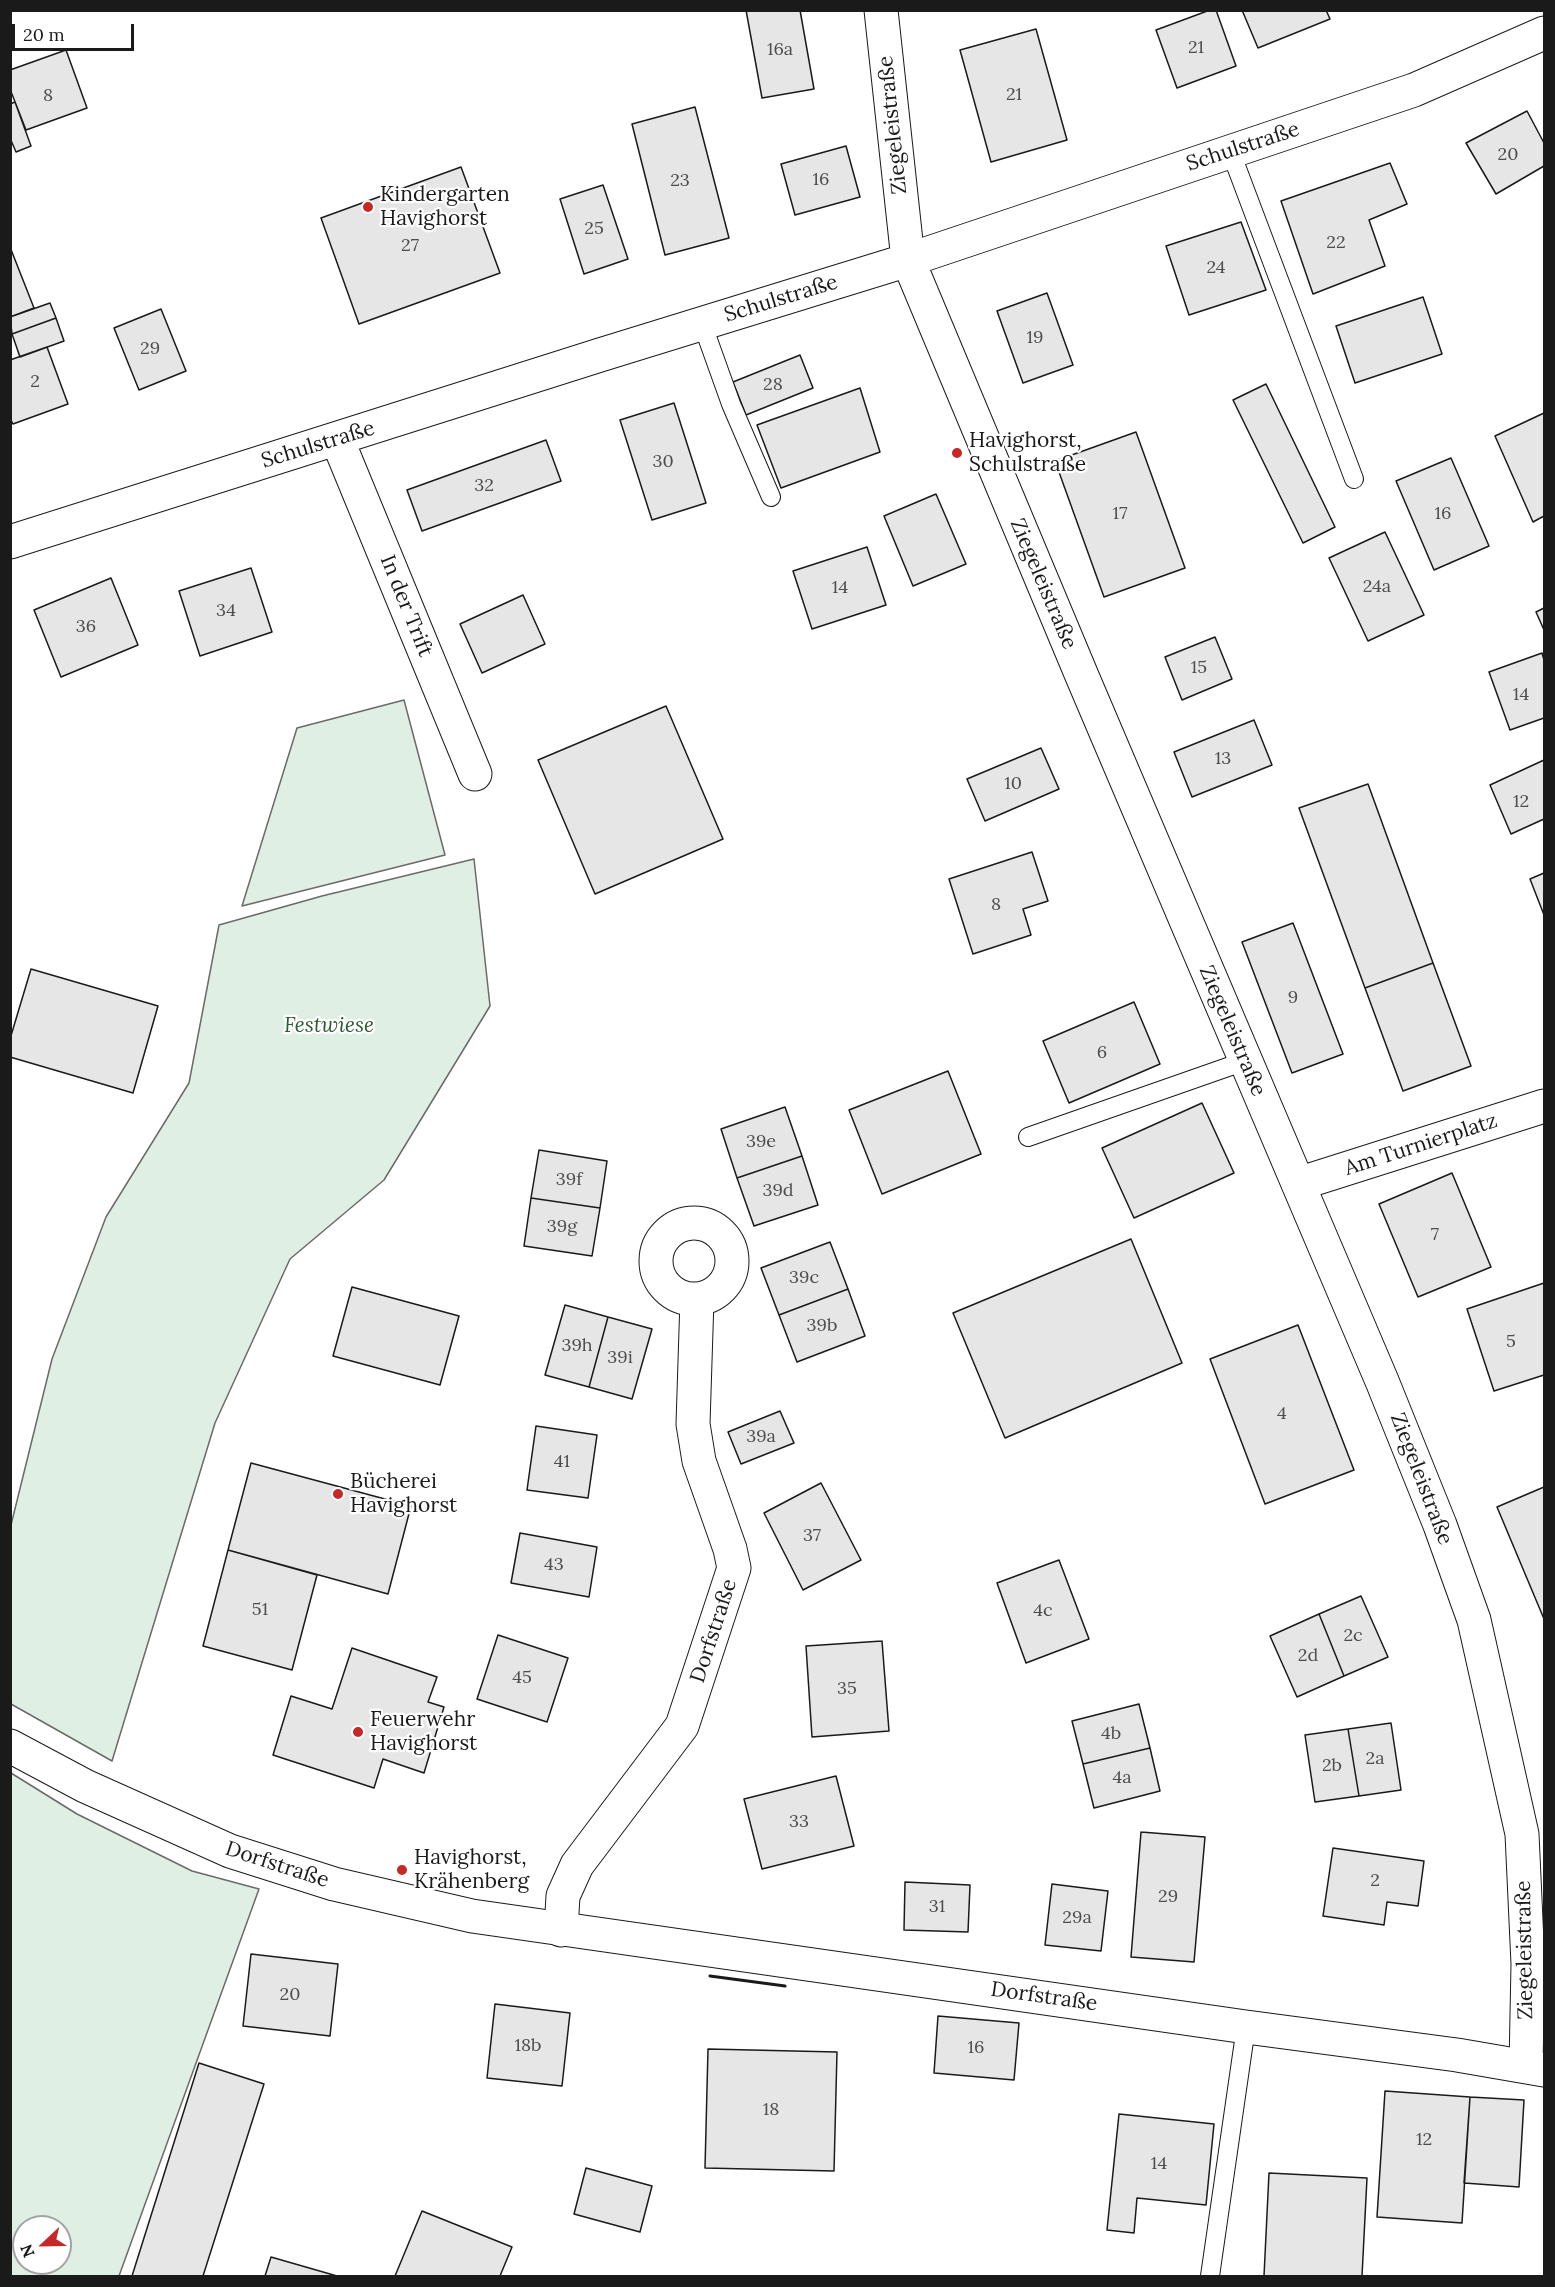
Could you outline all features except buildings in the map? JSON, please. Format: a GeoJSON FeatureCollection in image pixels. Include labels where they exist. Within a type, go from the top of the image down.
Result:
{"type":"FeatureCollection","features":[{"type":"Feature","properties":{"kind":"street","name":"Ziegeleistraße"},"geometry":{"type":"LineString","coordinates":[[880,10],[908,260],[982,441],[1387,1392],[1474,1620],[1522,1834],[1535,2068]]}},
{"type":"Feature","properties":{"kind":"street","name":"Schulstraße"},"geometry":{"type":"LineString","coordinates":[[10,542],[908,260],[1414,90],[1545,33]]}},
{"type":"Feature","properties":{"kind":"street","name":"In der Trift"},"geometry":{"type":"LineString","coordinates":[[337,439],[475,774]]}},
{"type":"Feature","properties":{"kind":"street","name":"Am Turnierplatz"},"geometry":{"type":"LineString","coordinates":[[1298,1184],[1545,1106]]}},
{"type":"Feature","properties":{"kind":"street","name":"Dorfstraße"},"geometry":{"type":"LineString","coordinates":[[561,1930],[563,1896],[577,1865],[682,1726],[734,1568],[730,1549],[699,1461],[693,1424],[697,1299]]}},
{"type":"Feature","properties":{"kind":"street","name":"Dorfstraße"},"geometry":{"type":"LineString","coordinates":[[10,1746],[85,1786],[230,1851],[334,1884],[472,1916],[1535,2068]]}},
{"type":"Feature","properties":{"kind":"lane"},"geometry":{"type":"LineString","coordinates":[[1230,150],[1354,479]]}},
{"type":"Feature","properties":{"kind":"lane"},"geometry":{"type":"LineString","coordinates":[[702,323],[732,404],[771,497]]}},
{"type":"Feature","properties":{"kind":"lane"},"geometry":{"type":"LineString","coordinates":[[1028,1137],[1245,1060]]}},
{"type":"Feature","properties":{"kind":"lane"},"geometry":{"type":"LineString","coordinates":[[1209,2277],[1246,2027]]}},
{"type":"Feature","properties":{"kind":"green space"},"geometry":{"type":"Polygon","coordinates":[[[404,700],[445,855],[242,906],[297,728],[404,700]]]}},
{"type":"Feature","properties":{"kind":"green space","name":"Festwiese"},"geometry":{"type":"Polygon","coordinates":[[[474,859],[490,1006],[384,1180],[290,1259],[215,1423],[112,1761],[11,1704],[11,1525],[52,1359],[106,1217],[189,1083],[219,925],[322,896],[474,859]]]}},
{"type":"Feature","properties":{"kind":"green space"},"geometry":{"type":"Polygon","coordinates":[[[11,1773],[77,1814],[192,1871],[259,1889],[119,2276],[11,2276],[11,1773]]]}},
{"type":"Feature","properties":{"kind":"wall"},"geometry":{"type":"LineString","coordinates":[[710,1976],[785,1986]]}},
{"type":"Feature","properties":{"kind":"place","name":"Kindergarten Havighorst"},"geometry":{"type":"Point","coordinates":[368,207]}},
{"type":"Feature","properties":{"kind":"place","name":"Havighorst, Schulstraße"},"geometry":{"type":"Point","coordinates":[957,453]}},
{"type":"Feature","properties":{"kind":"place","name":"Bücherei Havighorst"},"geometry":{"type":"Point","coordinates":[338,1494]}},
{"type":"Feature","properties":{"kind":"place","name":"Feuerwehr Havighorst"},"geometry":{"type":"Point","coordinates":[358,1732]}},
{"type":"Feature","properties":{"kind":"place","name":"Havighorst, Krähenberg"},"geometry":{"type":"Point","coordinates":[402,1870]}}]}
